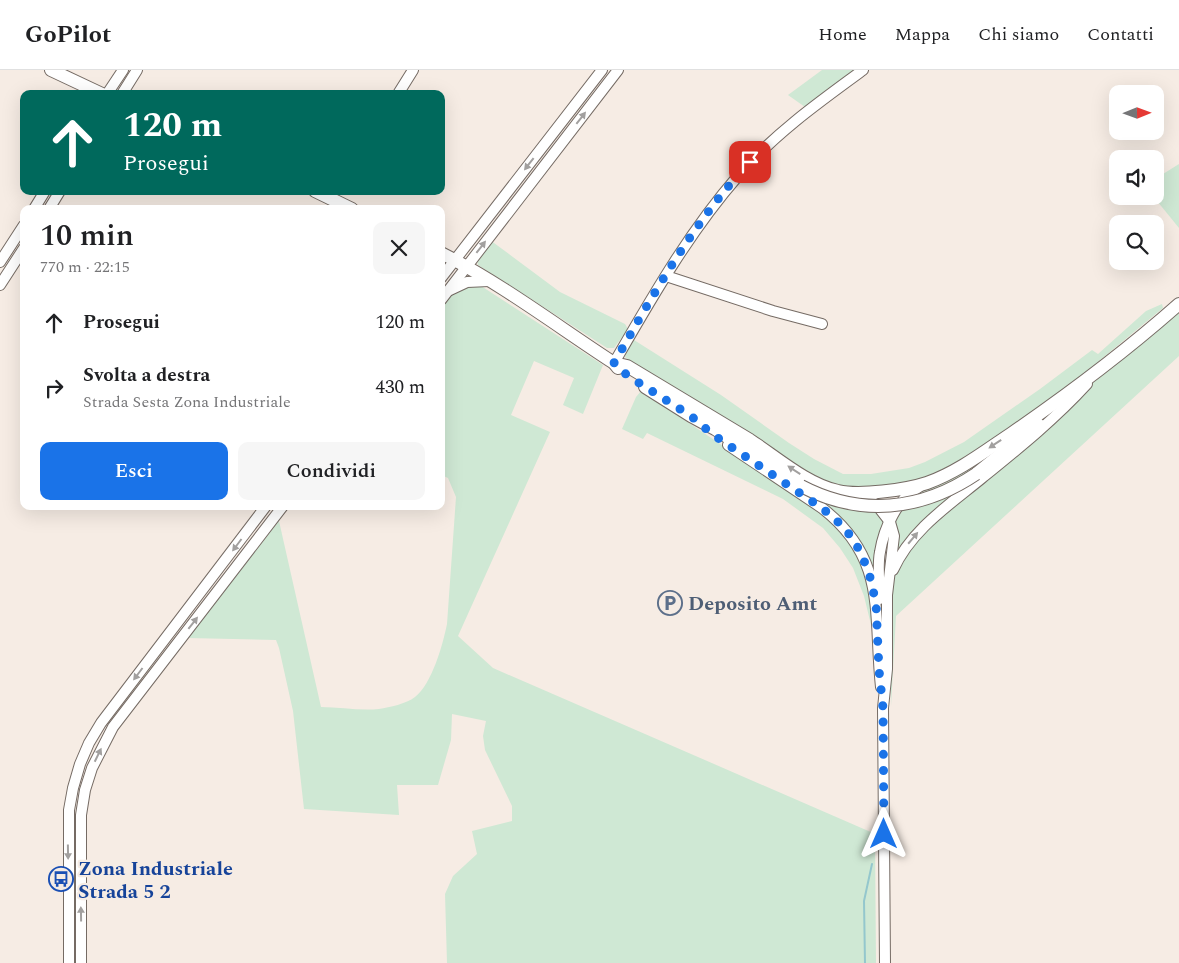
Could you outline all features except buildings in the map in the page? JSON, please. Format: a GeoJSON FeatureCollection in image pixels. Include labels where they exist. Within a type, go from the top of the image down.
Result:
{"type":"FeatureCollection","features":[{"type":"Feature","properties":{"kind":"main road"},"geometry":{"type":"LineString","coordinates":[[51,70],[94,90]]}},
{"type":"Feature","properties":{"kind":"main road"},"geometry":{"type":"LineString","coordinates":[[333,195],[347,205]]}},
{"type":"Feature","properties":{"kind":"main road"},"geometry":{"type":"LineString","coordinates":[[445,255],[489,281],[614,363],[636,381],[715,429],[800,486],[820,495],[847,503],[875,507],[898,506],[935,497],[963,483],[1087,384],[1106,365]]}},
{"type":"Feature","properties":{"kind":"main road"},"geometry":{"type":"LineString","coordinates":[[614,363],[627,366],[750,440],[808,479],[838,491],[883,491],[927,483],[964,465],[1031,420],[1106,365],[1179,304]]}},
{"type":"Feature","properties":{"kind":"street"},"geometry":{"type":"LineString","coordinates":[[110,90],[123,70]]}},
{"type":"Feature","properties":{"kind":"street"},"geometry":{"type":"LineString","coordinates":[[124,90],[137,70]]}},
{"type":"Feature","properties":{"kind":"street"},"geometry":{"type":"LineString","coordinates":[[400,90],[413,70]]}},
{"type":"Feature","properties":{"kind":"street"},"geometry":{"type":"LineString","coordinates":[[445,294],[460,263],[602,70]]}},
{"type":"Feature","properties":{"kind":"street"},"geometry":{"type":"LineString","coordinates":[[445,275],[460,263],[618,70]]}},
{"type":"Feature","properties":{"kind":"street"},"geometry":{"type":"LineString","coordinates":[[614,363],[666,276],[713,207],[738,175],[779,134],[863,70]]}},
{"type":"Feature","properties":{"kind":"street"},"geometry":{"type":"LineString","coordinates":[[0,262],[20,231]]}},
{"type":"Feature","properties":{"kind":"street"},"geometry":{"type":"LineString","coordinates":[[0,285],[20,254]]}},
{"type":"Feature","properties":{"kind":"street"},"geometry":{"type":"LineString","coordinates":[[666,276],[773,311],[822,324]]}},
{"type":"Feature","properties":{"kind":"street"},"geometry":{"type":"LineString","coordinates":[[445,295],[462,283],[489,281]]}},
{"type":"Feature","properties":{"kind":"street"},"geometry":{"type":"LineString","coordinates":[[889,580],[902,553],[924,526],[1036,434],[1087,384]]}},
{"type":"Feature","properties":{"kind":"street"},"geometry":{"type":"LineString","coordinates":[[691,416],[712,434],[836,519],[852,536],[865,561],[874,592],[883,708],[885,963]]}},
{"type":"Feature","properties":{"kind":"street"},"geometry":{"type":"LineString","coordinates":[[879,670],[881,630],[880,553],[890,522],[900,504],[908,495],[927,483]]}},
{"type":"Feature","properties":{"kind":"street"},"geometry":{"type":"LineString","coordinates":[[838,491],[868,499],[876,504],[890,522],[893,530],[894,543],[887,595],[887,669],[883,708]]}},
{"type":"Feature","properties":{"kind":"street"},"geometry":{"type":"LineString","coordinates":[[69,963],[68,813],[80,764],[101,722],[263,510]]}},
{"type":"Feature","properties":{"kind":"street"},"geometry":{"type":"LineString","coordinates":[[81,963],[80,832],[85,790],[92,768],[113,727],[280,510]]}},
{"type":"Feature","properties":{"kind":"street"},"geometry":{"type":"LineString","coordinates":[[68,813],[81,815]]}},
{"type":"Feature","properties":{"kind":"street"},"geometry":{"type":"LineString","coordinates":[[68,833],[80,832]]}},
{"type":"Feature","properties":{"kind":"green space"},"geometry":{"type":"Polygon","coordinates":[[[822,70],[855,70],[805,107],[788,95],[822,70]]]}},
{"type":"Feature","properties":{"kind":"green space"},"geometry":{"type":"Polygon","coordinates":[[[1179,164],[1179,228],[1160,205],[1164,205],[1164,173],[1179,164]]]}},
{"type":"Feature","properties":{"kind":"green space"},"geometry":{"type":"Polygon","coordinates":[[[490,240],[560,292],[625,324],[628,329],[614,348],[607,348],[478,265],[477,260],[490,240]]]}},
{"type":"Feature","properties":{"kind":"green space"},"geometry":{"type":"Polygon","coordinates":[[[478,284],[603,365],[583,414],[563,405],[574,378],[534,361],[511,415],[550,432],[458,636],[493,668],[873,833],[875,837],[876,963],[447,963],[445,894],[453,876],[477,854],[472,831],[512,821],[512,806],[485,750],[483,736],[486,721],[452,714],[451,740],[438,785],[397,785],[399,815],[304,809],[293,711],[276,640],[187,638],[279,521],[321,707],[379,709],[407,702],[421,691],[427,683],[436,663],[447,624],[456,497],[448,478],[445,477],[445,303],[454,291],[478,284]]]}},
{"type":"Feature","properties":{"kind":"green space"},"geometry":{"type":"Polygon","coordinates":[[[1162,304],[1163,308],[1052,400],[969,458],[923,480],[860,490],[825,483],[637,368],[625,357],[626,351],[634,340],[721,395],[814,459],[843,474],[871,474],[909,468],[964,442],[1092,350],[1098,354],[1146,311],[1162,304]]]}},
{"type":"Feature","properties":{"kind":"green space"},"geometry":{"type":"Polygon","coordinates":[[[1179,312],[1179,356],[896,616],[891,706],[890,606],[893,578],[898,564],[924,529],[1089,386],[1179,312]]]}},
{"type":"Feature","properties":{"kind":"green space"},"geometry":{"type":"Polygon","coordinates":[[[641,391],[828,516],[858,552],[871,593],[872,629],[864,596],[853,568],[840,548],[823,528],[783,499],[647,433],[643,439],[622,429],[636,397],[641,391]]]}},
{"type":"Feature","properties":{"kind":"green space"},"geometry":{"type":"Polygon","coordinates":[[[995,449],[977,479],[894,559],[892,522],[905,500],[995,449]]]}},
{"type":"Feature","properties":{"kind":"green space"},"geometry":{"type":"Polygon","coordinates":[[[806,493],[880,510],[887,523],[876,590],[867,557],[806,493]]]}},
{"type":"Feature","properties":{"kind":"waterway"},"geometry":{"type":"LineString","coordinates":[[865,963],[864,901],[872,864]]}},
{"type":"Feature","properties":{"kind":"place","name":"Deposito Amt"},"geometry":{"type":"Point","coordinates":[670,603]}},
{"type":"Feature","properties":{"kind":"place","name":"Zona Industriale Strada 5 2"},"geometry":{"type":"Point","coordinates":[61,879]}},
{"type":"Feature","properties":{"kind":"route"},"geometry":{"type":"LineString","coordinates":[[750,162],[713,207],[680,254],[614,363],[623,372],[691,416],[712,434],[822,508],[836,519],[852,536],[865,561],[876,603],[883,708],[884,834]]}}]}
